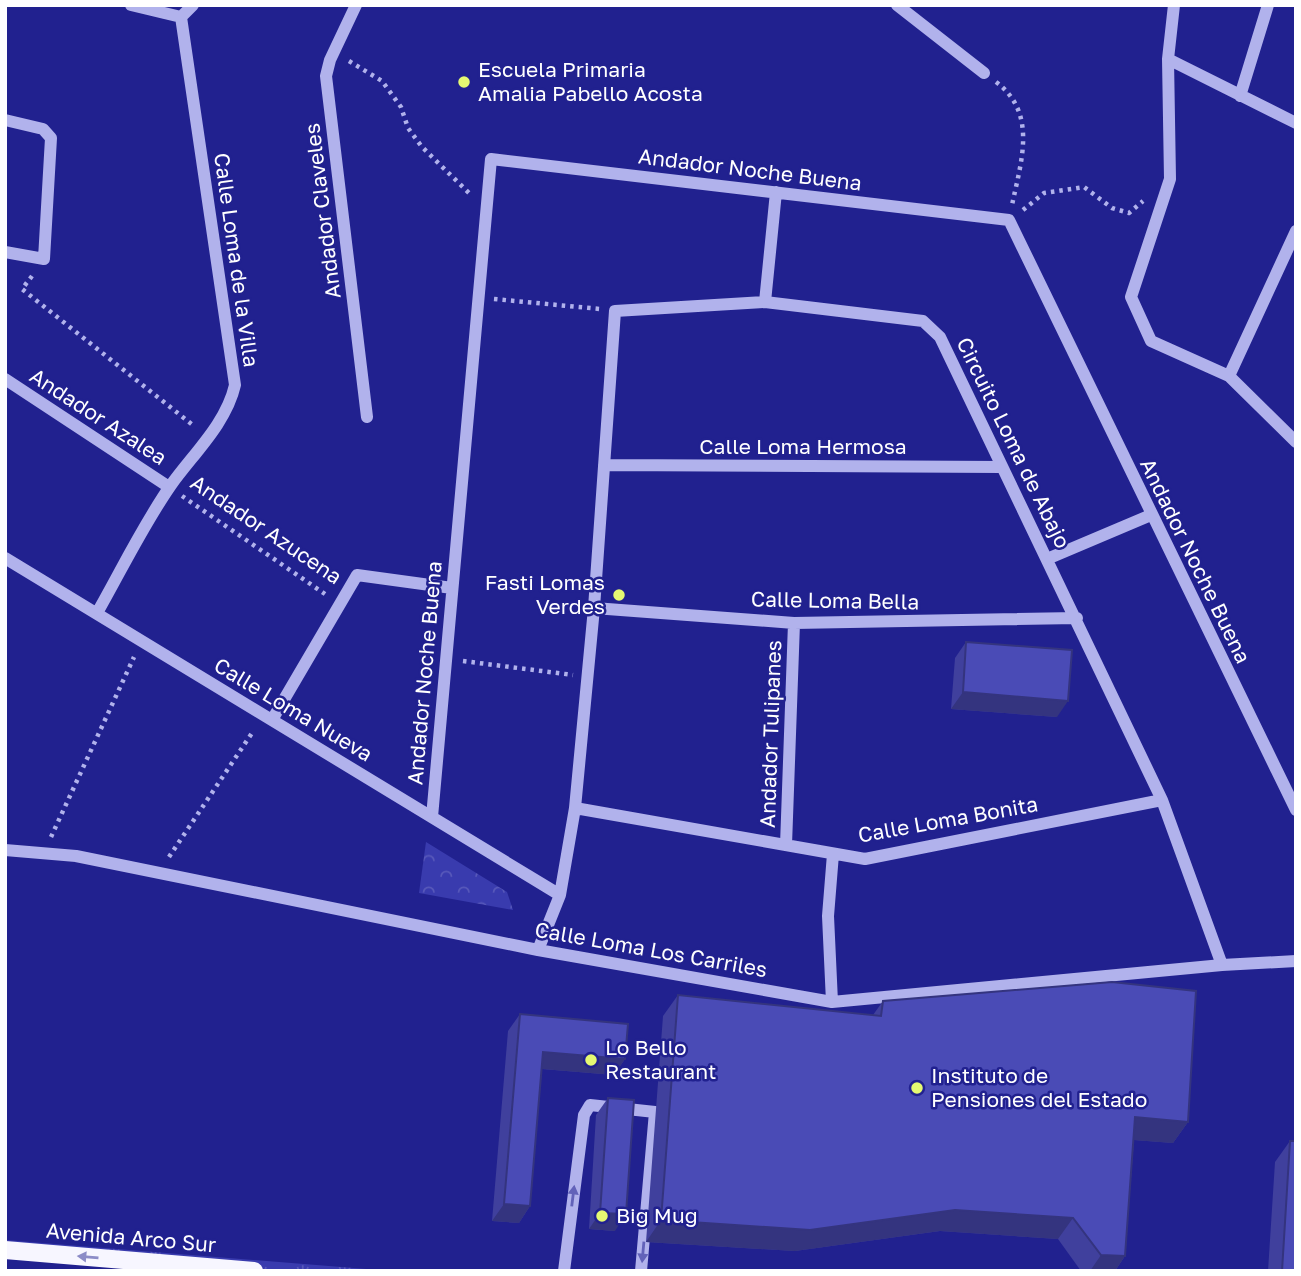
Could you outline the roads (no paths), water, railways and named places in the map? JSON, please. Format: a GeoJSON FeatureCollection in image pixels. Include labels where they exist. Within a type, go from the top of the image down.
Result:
{"type":"FeatureCollection","features":[{"type":"Feature","properties":{"kind":"main road","name":"Avenida Arco Sur"},"geometry":{"type":"LineString","coordinates":[[5,1250],[254,1271]]}},
{"type":"Feature","properties":{"kind":"street"},"geometry":{"type":"LineString","coordinates":[[131,5],[181,17],[193,5]]}},
{"type":"Feature","properties":{"kind":"street","name":"Andador Claveles"},"geometry":{"type":"LineString","coordinates":[[356,5],[333,52],[326,76],[367,417]]}},
{"type":"Feature","properties":{"kind":"street"},"geometry":{"type":"LineString","coordinates":[[897,5],[984,73]]}},
{"type":"Feature","properties":{"kind":"street"},"geometry":{"type":"LineString","coordinates":[[1174,5],[1167,60],[1171,173],[1131,297],[1151,341],[1228,376],[1296,442]]}},
{"type":"Feature","properties":{"kind":"street"},"geometry":{"type":"LineString","coordinates":[[1240,96],[1268,5]]}},
{"type":"Feature","properties":{"kind":"street","name":"Calle Loma de la Villa"},"geometry":{"type":"LineString","coordinates":[[97,613],[169,487],[209,437],[232,398],[235,386],[181,17]]}},
{"type":"Feature","properties":{"kind":"street"},"geometry":{"type":"LineString","coordinates":[[1167,60],[1296,123]]}},
{"type":"Feature","properties":{"kind":"street"},"geometry":{"type":"LineString","coordinates":[[5,120],[43,129],[51,138],[44,259],[5,252]]}},
{"type":"Feature","properties":{"kind":"street","name":"Andador Noche Buena"},"geometry":{"type":"LineString","coordinates":[[432,817],[491,159],[1009,220],[1296,810]]}},
{"type":"Feature","properties":{"kind":"street"},"geometry":{"type":"LineString","coordinates":[[765,303],[776,192]]}},
{"type":"Feature","properties":{"kind":"street"},"geometry":{"type":"LineString","coordinates":[[1228,376],[1296,231]]}},
{"type":"Feature","properties":{"kind":"street","name":"Circuito Loma de Abajo"},"geometry":{"type":"LineString","coordinates":[[604,465],[615,311],[765,303],[923,321],[940,337],[1162,800],[1222,965]]}},
{"type":"Feature","properties":{"kind":"street","name":"Andador Azalea"},"geometry":{"type":"LineString","coordinates":[[5,379],[169,487]]}},
{"type":"Feature","properties":{"kind":"street"},"geometry":{"type":"LineString","coordinates":[[538,950],[561,895],[575,808],[604,465]]}},
{"type":"Feature","properties":{"kind":"street","name":"Calle Loma Hermosa"},"geometry":{"type":"LineString","coordinates":[[604,465],[1002,467]]}},
{"type":"Feature","properties":{"kind":"street"},"geometry":{"type":"LineString","coordinates":[[1047,559],[1151,515]]}},
{"type":"Feature","properties":{"kind":"street","name":"Calle Loma Nueva"},"geometry":{"type":"LineString","coordinates":[[5,558],[561,895]]}},
{"type":"Feature","properties":{"kind":"street","name":"Andador Azucena"},"geometry":{"type":"LineString","coordinates":[[268,717],[357,575],[452,588]]}},
{"type":"Feature","properties":{"kind":"street","name":"Calle Loma Bella"},"geometry":{"type":"LineString","coordinates":[[594,608],[794,623],[1077,618]]}},
{"type":"Feature","properties":{"kind":"street","name":"Andador Tulipanes"},"geometry":{"type":"LineString","coordinates":[[786,845],[794,623]]}},
{"type":"Feature","properties":{"kind":"street","name":"Calle Loma Bonita"},"geometry":{"type":"LineString","coordinates":[[575,808],[865,859],[1162,800]]}},
{"type":"Feature","properties":{"kind":"street","name":"Calle Loma Los Carriles"},"geometry":{"type":"LineString","coordinates":[[5,850],[76,856],[538,950],[832,1002],[1222,965],[1296,961]]}},
{"type":"Feature","properties":{"kind":"street"},"geometry":{"type":"LineString","coordinates":[[832,1002],[828,916],[834,853]]}},
{"type":"Feature","properties":{"kind":"street"},"geometry":{"type":"LineString","coordinates":[[564,1271],[584,1115],[590,1105],[655,1112],[641,1271]]}},
{"type":"Feature","properties":{"kind":"place","name":"Escuela Primaria Amalia Pabello Acosta"},"geometry":{"type":"Point","coordinates":[464,82]}},
{"type":"Feature","properties":{"kind":"place","name":"Fasti Lomas Verdes"},"geometry":{"type":"Point","coordinates":[619,595]}},
{"type":"Feature","properties":{"kind":"place","name":"Lo Bello Restaurant"},"geometry":{"type":"Point","coordinates":[591,1060]}},
{"type":"Feature","properties":{"kind":"place","name":"Instituto de Pensiones del Estado"},"geometry":{"type":"Point","coordinates":[917,1088]}},
{"type":"Feature","properties":{"kind":"place","name":"Big Mug"},"geometry":{"type":"Point","coordinates":[602,1216]}}]}
